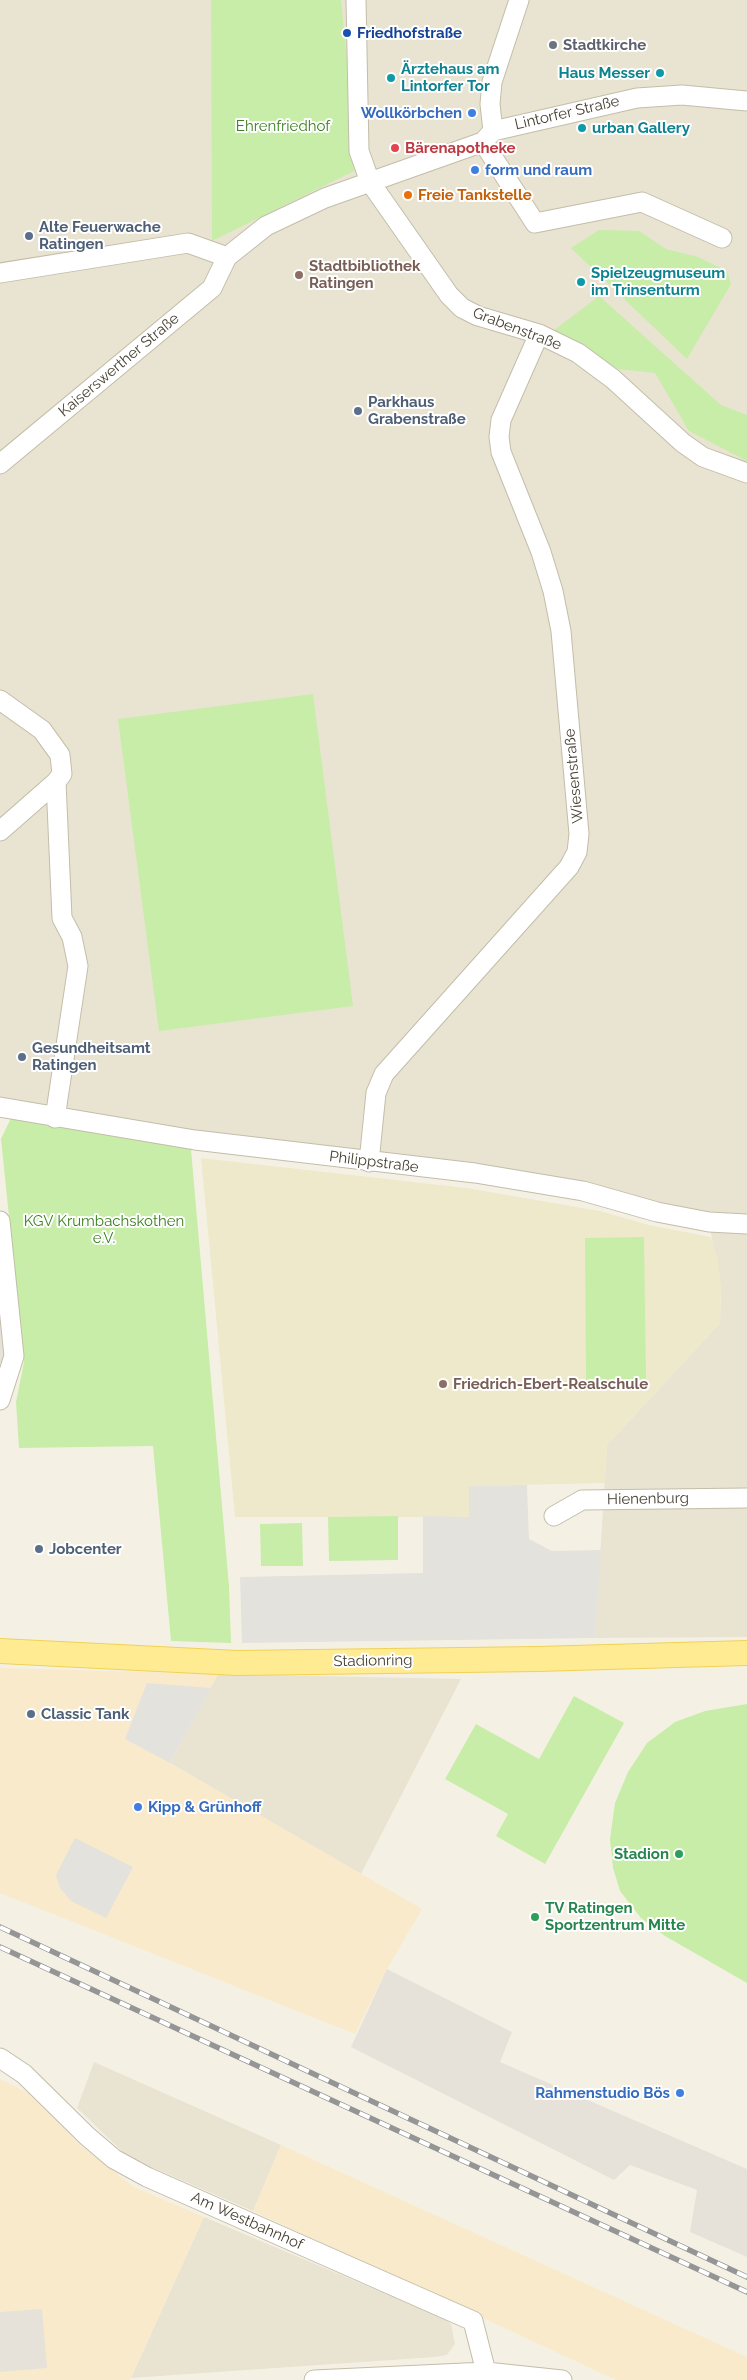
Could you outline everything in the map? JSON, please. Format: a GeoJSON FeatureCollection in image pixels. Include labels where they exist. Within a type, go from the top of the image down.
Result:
{"type":"FeatureCollection","features":[{"type":"Feature","properties":{"kind":"main road","name":"Stadionring"},"geometry":{"type":"LineString","coordinates":[[0,1651],[237,1663],[538,1659],[747,1653]]}},
{"type":"Feature","properties":{"kind":"street","name":"Grabenstraße"},"geometry":{"type":"LineString","coordinates":[[356,0],[359,151],[370,182],[449,295],[462,308],[478,316],[539,334],[578,353],[613,380],[683,443],[703,457],[747,473]]}},
{"type":"Feature","properties":{"kind":"street"},"geometry":{"type":"LineString","coordinates":[[519,0],[492,82],[488,136],[535,223],[642,202],[722,238]]}},
{"type":"Feature","properties":{"kind":"street","name":"Lintorfer Straße"},"geometry":{"type":"LineString","coordinates":[[227,257],[266,226],[325,198],[488,136],[637,98],[682,95],[747,101]]}},
{"type":"Feature","properties":{"kind":"street"},"geometry":{"type":"LineString","coordinates":[[0,273],[188,243],[227,257]]}},
{"type":"Feature","properties":{"kind":"street","name":"Kaiserswerther Straße"},"geometry":{"type":"LineString","coordinates":[[0,464],[212,288],[227,257]]}},
{"type":"Feature","properties":{"kind":"street","name":"Wiesenstraße"},"geometry":{"type":"LineString","coordinates":[[369,1162],[376,1092],[384,1074],[569,867],[577,852],[580,834],[561,631],[553,591],[541,552],[501,452],[499,437],[501,420],[539,334]]}},
{"type":"Feature","properties":{"kind":"street"},"geometry":{"type":"LineString","coordinates":[[0,700],[42,730],[60,755],[62,774],[56,782],[0,831]]}},
{"type":"Feature","properties":{"kind":"street"},"geometry":{"type":"LineString","coordinates":[[54,1118],[78,966],[72,937],[62,918],[56,782]]}},
{"type":"Feature","properties":{"kind":"street","name":"Philippstraße"},"geometry":{"type":"LineString","coordinates":[[0,1108],[195,1140],[514,1180],[583,1191],[657,1212],[709,1222],[747,1224]]}},
{"type":"Feature","properties":{"kind":"street"},"geometry":{"type":"LineString","coordinates":[[0,1221],[14,1356],[0,1400]]}},
{"type":"Feature","properties":{"kind":"street","name":"Hienenburg"},"geometry":{"type":"LineString","coordinates":[[554,1516],[582,1500],[747,1498]]}},
{"type":"Feature","properties":{"kind":"street","name":"Am Westbahnhof"},"geometry":{"type":"LineString","coordinates":[[0,2058],[24,2074],[87,2136],[114,2159],[147,2177],[473,2321],[486,2372]]}},
{"type":"Feature","properties":{"kind":"street"},"geometry":{"type":"LineString","coordinates":[[314,2380],[486,2372],[562,2380]]}},
{"type":"Feature","properties":{"kind":"shaded area"},"geometry":{"type":"Polygon","coordinates":[[[0,0],[747,0],[747,1637],[595,1638],[607,1445],[720,1323],[721,1289],[709,1222],[583,1191],[0,1107],[0,0]]]}},
{"type":"Feature","properties":{"kind":"shaded area","name":"Friedrich-Ebert-Realschule"},"geometry":{"type":"Polygon","coordinates":[[[201,1158],[467,1188],[600,1211],[649,1225],[711,1237],[718,1260],[721,1289],[720,1323],[607,1445],[605,1483],[470,1486],[469,1517],[235,1517],[201,1158]]]}},
{"type":"Feature","properties":{"kind":"shaded area"},"geometry":{"type":"Polygon","coordinates":[[[0,1301],[6,1364],[0,1363],[0,1301]]]}},
{"type":"Feature","properties":{"kind":"shaded area"},"geometry":{"type":"Polygon","coordinates":[[[527,1485],[529,1539],[552,1551],[601,1550],[595,1638],[242,1643],[240,1577],[423,1573],[423,1516],[469,1517],[469,1486],[527,1485]]]}},
{"type":"Feature","properties":{"kind":"shaded area"},"geometry":{"type":"Polygon","coordinates":[[[0,1668],[218,1674],[170,1763],[422,1909],[387,1969],[355,2034],[0,1893],[0,1668]]]}},
{"type":"Feature","properties":{"kind":"shaded area"},"geometry":{"type":"Polygon","coordinates":[[[218,1674],[461,1679],[361,1874],[170,1763],[218,1674]]]}},
{"type":"Feature","properties":{"kind":"shaded area"},"geometry":{"type":"Polygon","coordinates":[[[147,1683],[211,1688],[170,1763],[125,1739],[147,1683]]]}},
{"type":"Feature","properties":{"kind":"shaded area"},"geometry":{"type":"Polygon","coordinates":[[[75,1838],[133,1867],[106,1918],[71,1901],[60,1888],[56,1875],[75,1838]]]}},
{"type":"Feature","properties":{"kind":"shaded area"},"geometry":{"type":"Polygon","coordinates":[[[387,1969],[512,2032],[500,2062],[747,2169],[747,2257],[690,2232],[697,2190],[630,2165],[614,2180],[351,2047],[387,1969]]]}},
{"type":"Feature","properties":{"kind":"shaded area"},"geometry":{"type":"Polygon","coordinates":[[[94,2062],[281,2145],[253,2211],[128,2157],[77,2108],[94,2062]]]}},
{"type":"Feature","properties":{"kind":"shaded area"},"geometry":{"type":"Polygon","coordinates":[[[0,2079],[28,2093],[82,2147],[134,2187],[204,2217],[130,2380],[0,2380],[0,2079]]]}},
{"type":"Feature","properties":{"kind":"shaded area"},"geometry":{"type":"Polygon","coordinates":[[[281,2145],[747,2357],[747,2380],[616,2380],[253,2211],[281,2145]]]}},
{"type":"Feature","properties":{"kind":"shaded area"},"geometry":{"type":"Polygon","coordinates":[[[204,2217],[445,2319],[451,2324],[455,2344],[447,2355],[435,2357],[131,2378],[204,2217]]]}},
{"type":"Feature","properties":{"kind":"shaded area"},"geometry":{"type":"Polygon","coordinates":[[[42,2309],[47,2368],[0,2372],[0,2312],[42,2309]]]}},
{"type":"Feature","properties":{"kind":"green space","name":"Ehrenfriedhof"},"geometry":{"type":"Polygon","coordinates":[[[211,0],[341,0],[358,169],[212,241],[211,0]]]}},
{"type":"Feature","properties":{"kind":"green space"},"geometry":{"type":"Polygon","coordinates":[[[599,230],[639,231],[666,249],[698,257],[727,271],[731,284],[687,359],[571,248],[599,230]]]}},
{"type":"Feature","properties":{"kind":"green space"},"geometry":{"type":"Polygon","coordinates":[[[599,296],[721,405],[747,415],[747,461],[689,431],[655,373],[618,369],[553,331],[599,296]]]}},
{"type":"Feature","properties":{"kind":"green space"},"geometry":{"type":"Polygon","coordinates":[[[313,694],[353,1006],[159,1031],[118,719],[313,694]]]}},
{"type":"Feature","properties":{"kind":"green space","name":"KGV Krumbachskothen e.V."},"geometry":{"type":"Polygon","coordinates":[[[11,1118],[191,1149],[229,1586],[231,1643],[171,1641],[153,1446],[19,1448],[16,1402],[24,1362],[1,1139],[11,1118]]]}},
{"type":"Feature","properties":{"kind":"green space"},"geometry":{"type":"Polygon","coordinates":[[[644,1237],[646,1381],[586,1382],[585,1238],[644,1237]]]}},
{"type":"Feature","properties":{"kind":"green space"},"geometry":{"type":"Polygon","coordinates":[[[398,1516],[398,1560],[329,1561],[328,1517],[398,1516]]]}},
{"type":"Feature","properties":{"kind":"green space"},"geometry":{"type":"Polygon","coordinates":[[[302,1523],[303,1566],[261,1566],[260,1524],[302,1523]]]}},
{"type":"Feature","properties":{"kind":"green space"},"geometry":{"type":"Polygon","coordinates":[[[574,1696],[624,1723],[545,1864],[496,1836],[508,1814],[445,1779],[476,1724],[539,1759],[574,1696]]]}},
{"type":"Feature","properties":{"kind":"green space","name":"Stadion"},"geometry":{"type":"Polygon","coordinates":[[[747,1704],[747,1983],[665,1936],[641,1918],[620,1891],[613,1868],[610,1839],[615,1803],[628,1772],[647,1743],[675,1722],[705,1711],[747,1704]]]}},
{"type":"Feature","properties":{"kind":"railway"},"geometry":{"type":"LineString","coordinates":[[0,1927],[747,2277]]}},
{"type":"Feature","properties":{"kind":"railway"},"geometry":{"type":"LineString","coordinates":[[0,1947],[747,2292]]}},
{"type":"Feature","properties":{"kind":"place","name":"Friedhofstraße"},"geometry":{"type":"Point","coordinates":[347,33]}},
{"type":"Feature","properties":{"kind":"place","name":"Stadtkirche"},"geometry":{"type":"Point","coordinates":[553,45]}},
{"type":"Feature","properties":{"kind":"place","name":"Haus Messer"},"geometry":{"type":"Point","coordinates":[660,73]}},
{"type":"Feature","properties":{"kind":"place","name":"Ärztehaus am Lintorfer Tor"},"geometry":{"type":"Point","coordinates":[391,78]}},
{"type":"Feature","properties":{"kind":"place","name":"Wollkörbchen"},"geometry":{"type":"Point","coordinates":[472,113]}},
{"type":"Feature","properties":{"kind":"place","name":"urban Gallery"},"geometry":{"type":"Point","coordinates":[582,128]}},
{"type":"Feature","properties":{"kind":"place","name":"Bärenapotheke"},"geometry":{"type":"Point","coordinates":[395,148]}},
{"type":"Feature","properties":{"kind":"place","name":"form und raum"},"geometry":{"type":"Point","coordinates":[475,170]}},
{"type":"Feature","properties":{"kind":"place","name":"Freie Tankstelle"},"geometry":{"type":"Point","coordinates":[408,195]}},
{"type":"Feature","properties":{"kind":"place","name":"Alte Feuerwache Ratingen"},"geometry":{"type":"Point","coordinates":[29,236]}},
{"type":"Feature","properties":{"kind":"place","name":"Stadtbibliothek Ratingen"},"geometry":{"type":"Point","coordinates":[299,275]}},
{"type":"Feature","properties":{"kind":"place","name":"Spielzeugmuseum im Trinsenturm"},"geometry":{"type":"Point","coordinates":[581,282]}},
{"type":"Feature","properties":{"kind":"place","name":"Parkhaus Grabenstraße"},"geometry":{"type":"Point","coordinates":[358,411]}},
{"type":"Feature","properties":{"kind":"place","name":"Gesundheitsamt Ratingen"},"geometry":{"type":"Point","coordinates":[22,1057]}},
{"type":"Feature","properties":{"kind":"place","name":"Friedrich-Ebert-Realschule"},"geometry":{"type":"Point","coordinates":[443,1384]}},
{"type":"Feature","properties":{"kind":"place","name":"Jobcenter"},"geometry":{"type":"Point","coordinates":[39,1549]}},
{"type":"Feature","properties":{"kind":"place","name":"Classic Tank"},"geometry":{"type":"Point","coordinates":[31,1714]}},
{"type":"Feature","properties":{"kind":"place","name":"Kipp & Grünhoff"},"geometry":{"type":"Point","coordinates":[138,1807]}},
{"type":"Feature","properties":{"kind":"place","name":"Stadion"},"geometry":{"type":"Point","coordinates":[679,1854]}},
{"type":"Feature","properties":{"kind":"place","name":"TV Ratingen Sportzentrum Mitte"},"geometry":{"type":"Point","coordinates":[535,1917]}},
{"type":"Feature","properties":{"kind":"place","name":"Rahmenstudio Bös"},"geometry":{"type":"Point","coordinates":[680,2093]}}]}
